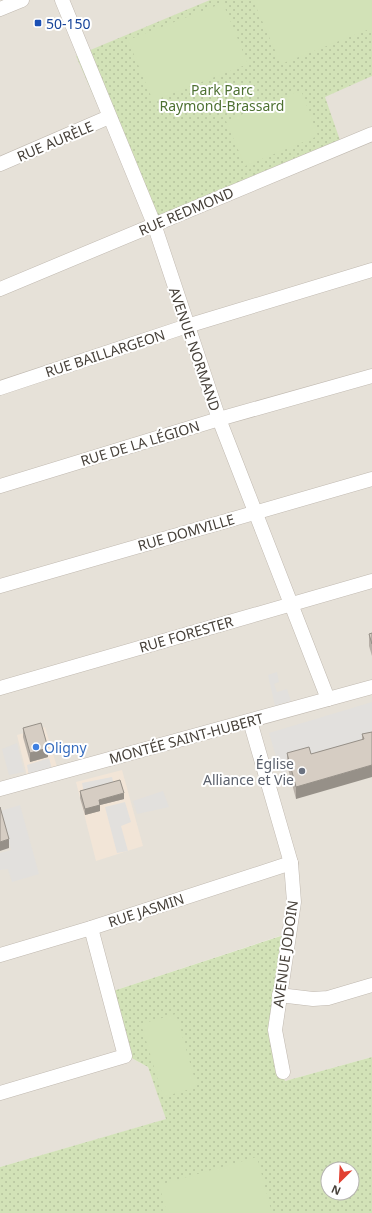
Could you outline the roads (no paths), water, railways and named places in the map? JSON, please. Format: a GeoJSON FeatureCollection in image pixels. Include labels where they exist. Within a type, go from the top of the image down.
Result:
{"type":"FeatureCollection","features":[{"type":"Feature","properties":{"kind":"street"},"geometry":{"type":"LineString","coordinates":[[0,9],[22,0]]}},
{"type":"Feature","properties":{"kind":"street","name":"AVENUE NORMAND"},"geometry":{"type":"LineString","coordinates":[[62,0],[154,224],[219,419],[254,513],[328,698]]}},
{"type":"Feature","properties":{"kind":"street","name":"RUE AURÈLE"},"geometry":{"type":"LineString","coordinates":[[0,164],[109,117]]}},
{"type":"Feature","properties":{"kind":"street","name":"RUE REDMOND"},"geometry":{"type":"LineString","coordinates":[[0,289],[372,134]]}},
{"type":"Feature","properties":{"kind":"street","name":"RUE BAILLARGEON"},"geometry":{"type":"LineString","coordinates":[[0,388],[187,326],[372,270]]}},
{"type":"Feature","properties":{"kind":"street","name":"RUE DE LA LÉGION"},"geometry":{"type":"LineString","coordinates":[[0,486],[219,419],[372,376]]}},
{"type":"Feature","properties":{"kind":"street","name":"RUE DOMVILLE"},"geometry":{"type":"LineString","coordinates":[[0,586],[372,479]]}},
{"type":"Feature","properties":{"kind":"street","name":"RUE FORESTER"},"geometry":{"type":"LineString","coordinates":[[0,688],[372,581]]}},
{"type":"Feature","properties":{"kind":"street","name":"MONTÉE SAINT-HUBERT"},"geometry":{"type":"LineString","coordinates":[[0,789],[372,687]]}},
{"type":"Feature","properties":{"kind":"street","name":"AVENUE JODOIN"},"geometry":{"type":"LineString","coordinates":[[250,721],[291,863],[294,902],[275,1030],[284,1072]]}},
{"type":"Feature","properties":{"kind":"street","name":"RUE JASMIN"},"geometry":{"type":"LineString","coordinates":[[0,955],[92,928],[291,863]]}},
{"type":"Feature","properties":{"kind":"street"},"geometry":{"type":"LineString","coordinates":[[0,1093],[125,1056],[92,928]]}},
{"type":"Feature","properties":{"kind":"street"},"geometry":{"type":"LineString","coordinates":[[279,995],[313,999],[328,998],[372,985]]}},
{"type":"Feature","properties":{"kind":"place","name":"50-150"},"geometry":{"type":"Point","coordinates":[38,23]}},
{"type":"Feature","properties":{"kind":"place","name":"Oligny"},"geometry":{"type":"Point","coordinates":[36,747]}},
{"type":"Feature","properties":{"kind":"place","name":"Église Alliance et Vie"},"geometry":{"type":"Point","coordinates":[302,771]}},
{"type":"Feature","properties":{"kind":"park label","name":"Park Parc Raymond-Brassard"},"geometry":{"type":"Point","coordinates":[222,98]}}]}
